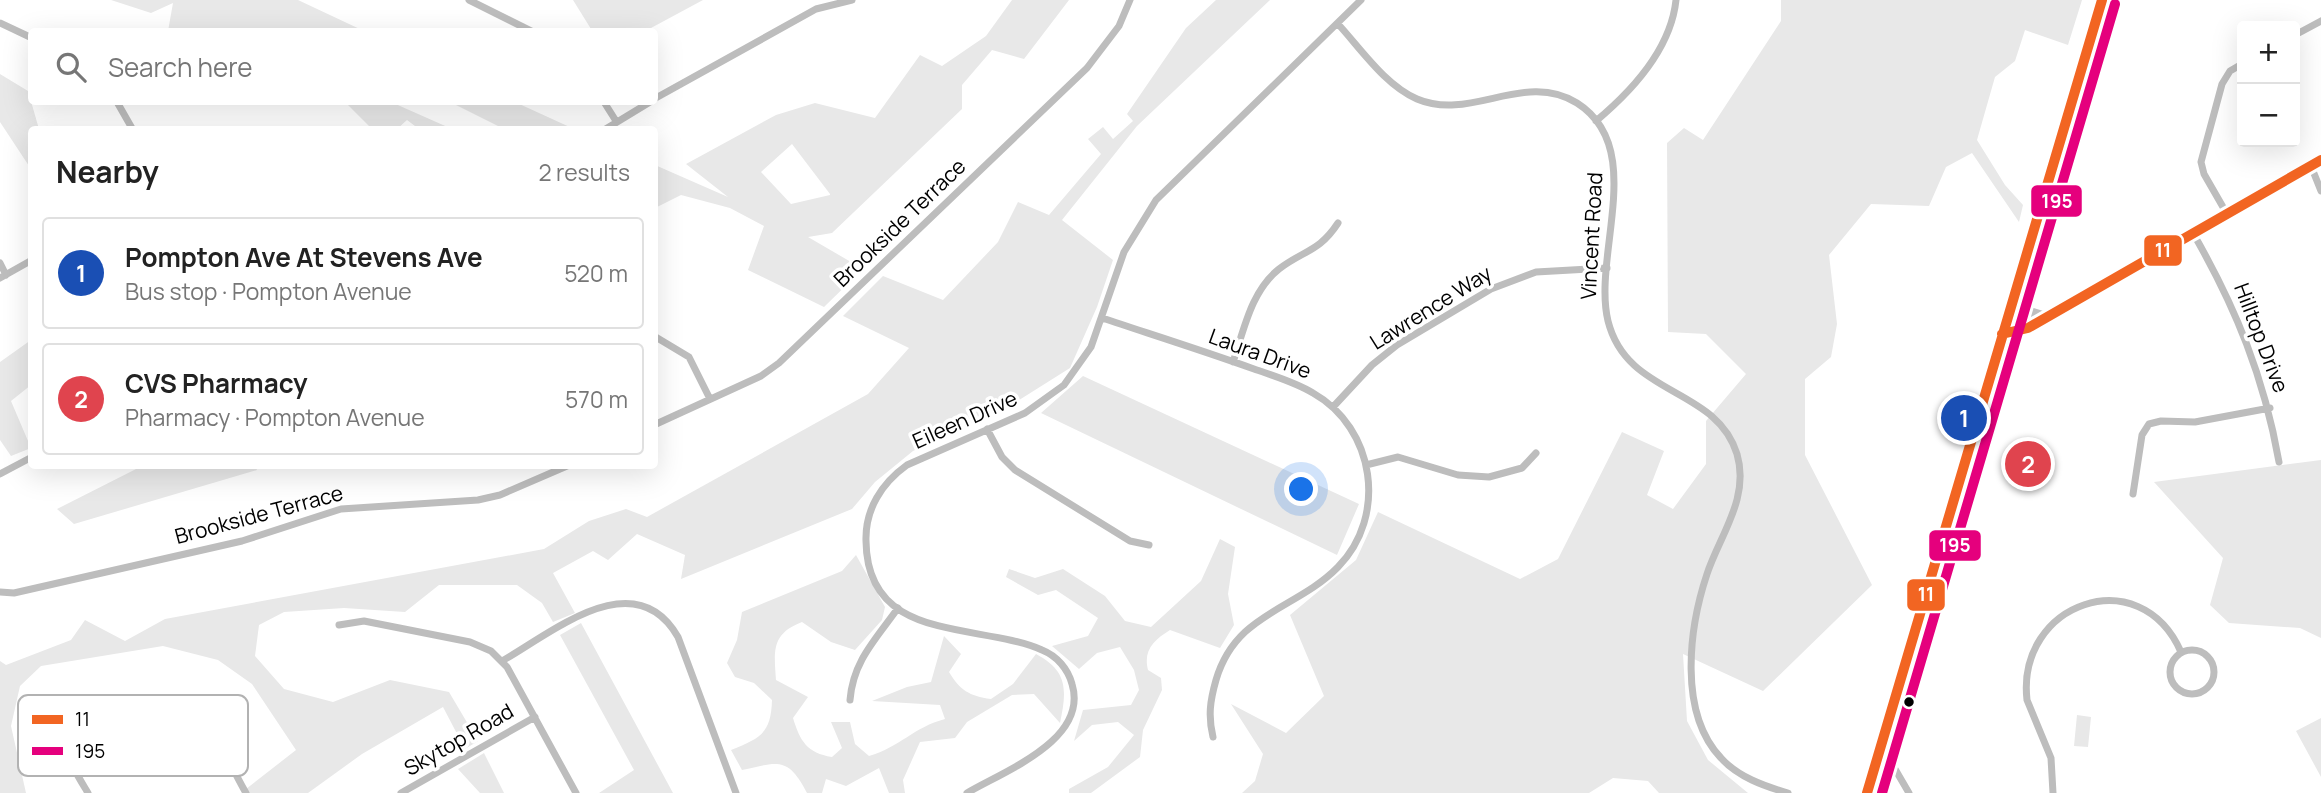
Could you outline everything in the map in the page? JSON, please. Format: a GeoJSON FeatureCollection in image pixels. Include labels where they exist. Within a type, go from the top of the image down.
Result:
{"type":"FeatureCollection","features":[{"type":"Feature","properties":{"kind":"main road"},"geometry":{"type":"LineString","coordinates":[[1867,793],[2102,0]]}},
{"type":"Feature","properties":{"kind":"main road"},"geometry":{"type":"LineString","coordinates":[[2002,334],[2028,328],[2321,160]]}},
{"type":"Feature","properties":{"kind":"main road"},"geometry":{"type":"LineString","coordinates":[[2015,291],[2026,311],[2047,317]]}},
{"type":"Feature","properties":{"kind":"street"},"geometry":{"type":"LineString","coordinates":[[469,0],[525,28]]}},
{"type":"Feature","properties":{"kind":"street"},"geometry":{"type":"LineString","coordinates":[[658,97],[816,9],[852,0]]}},
{"type":"Feature","properties":{"kind":"street","name":"Brookside Terrace"},"geometry":{"type":"LineString","coordinates":[[658,423],[761,376],[779,363],[1087,68],[1119,26],[1130,0]]}},
{"type":"Feature","properties":{"kind":"street","name":"Eileen Drive"},"geometry":{"type":"LineString","coordinates":[[967,793],[1056,740],[1072,714],[1072,684],[1061,663],[1041,649],[933,626],[898,608],[883,592],[869,564],[866,533],[873,503],[884,486],[907,465],[1036,407],[1064,385],[1086,357],[1124,251],[1156,200],[1361,0]]}},
{"type":"Feature","properties":{"kind":"street"},"geometry":{"type":"LineString","coordinates":[[1597,121],[1635,85],[1674,23],[1676,0]]}},
{"type":"Feature","properties":{"kind":"street"},"geometry":{"type":"LineString","coordinates":[[2300,32],[2321,21]]}},
{"type":"Feature","properties":{"kind":"street"},"geometry":{"type":"LineString","coordinates":[[0,23],[28,36]]}},
{"type":"Feature","properties":{"kind":"street","name":"Vincent Road"},"geometry":{"type":"LineString","coordinates":[[1338,24],[1390,80],[1417,99],[1456,107],[1518,93],[1544,92],[1577,103],[1597,121],[1606,136],[1614,163],[1606,312],[1622,352],[1653,382],[1711,414],[1724,428],[1737,454],[1740,472],[1738,500],[1708,571],[1697,615],[1692,659],[1694,696],[1703,731],[1719,757],[1740,774],[1788,793]]}},
{"type":"Feature","properties":{"kind":"street"},"geometry":{"type":"LineString","coordinates":[[2227,214],[2204,174],[2202,158],[2222,84],[2230,71],[2237,67]]}},
{"type":"Feature","properties":{"kind":"street"},"geometry":{"type":"LineString","coordinates":[[119,105],[131,126]]}},
{"type":"Feature","properties":{"kind":"street"},"geometry":{"type":"LineString","coordinates":[[606,105],[616,121]]}},
{"type":"Feature","properties":{"kind":"street"},"geometry":{"type":"LineString","coordinates":[[609,126],[643,105]]}},
{"type":"Feature","properties":{"kind":"street"},"geometry":{"type":"LineString","coordinates":[[2311,166],[2321,191]]}},
{"type":"Feature","properties":{"kind":"street"},"geometry":{"type":"LineString","coordinates":[[1233,362],[1252,306],[1267,281],[1287,264],[1326,242],[1338,223]]}},
{"type":"Feature","properties":{"kind":"street","name":"Hilltop Drive"},"geometry":{"type":"LineString","coordinates":[[2193,233],[2222,284],[2270,408],[2279,462]]}},
{"type":"Feature","properties":{"kind":"street"},"geometry":{"type":"LineString","coordinates":[[0,262],[3,276],[28,262]]}},
{"type":"Feature","properties":{"kind":"street","name":"Lawrence Way"},"geometry":{"type":"LineString","coordinates":[[1333,407],[1384,355],[1491,289],[1536,272],[1607,268]]}},
{"type":"Feature","properties":{"kind":"street","name":"Laura Drive"},"geometry":{"type":"LineString","coordinates":[[1102,318],[1304,388],[1333,407],[1353,431],[1366,465],[1368,506],[1352,549],[1330,575],[1260,618],[1234,644],[1218,673],[1210,704],[1208,715],[1213,737]]}},
{"type":"Feature","properties":{"kind":"street"},"geometry":{"type":"LineString","coordinates":[[658,338],[688,357],[710,400]]}},
{"type":"Feature","properties":{"kind":"street"},"geometry":{"type":"LineString","coordinates":[[2133,494],[2142,435],[2149,424],[2161,421],[2194,422],[2270,408]]}},
{"type":"Feature","properties":{"kind":"street"},"geometry":{"type":"LineString","coordinates":[[987,429],[1002,457],[1015,470],[1130,541],[1149,545]]}},
{"type":"Feature","properties":{"kind":"street"},"geometry":{"type":"LineString","coordinates":[[1366,465],[1404,458],[1458,475],[1489,477],[1522,468],[1536,453]]}},
{"type":"Feature","properties":{"kind":"street"},"geometry":{"type":"LineString","coordinates":[[0,474],[28,459]]}},
{"type":"Feature","properties":{"kind":"street","name":"Brookside Terrace"},"geometry":{"type":"LineString","coordinates":[[0,592],[14,593],[242,541],[341,509],[500,495],[560,469]]}},
{"type":"Feature","properties":{"kind":"street"},"geometry":{"type":"LineString","coordinates":[[2053,793],[2051,758],[2027,700],[2026,689],[2029,659],[2049,626],[2068,611],[2085,604],[2120,601],[2153,615],[2166,627],[2181,652]]}},
{"type":"Feature","properties":{"kind":"street"},"geometry":{"type":"LineString","coordinates":[[502,661],[604,605],[631,603],[655,612],[669,623],[678,637],[736,793]]}},
{"type":"Feature","properties":{"kind":"street"},"geometry":{"type":"LineString","coordinates":[[850,700],[852,678],[859,663],[898,608]]}},
{"type":"Feature","properties":{"kind":"street"},"geometry":{"type":"LineString","coordinates":[[339,625],[364,621],[470,642],[491,650],[502,661],[576,793]]}},
{"type":"Feature","properties":{"kind":"street"},"geometry":{"type":"LineString","coordinates":[[2195,649],[2213,663],[2214,677],[2199,693],[2178,690],[2170,677],[2171,663],[2181,652],[2195,649]]}},
{"type":"Feature","properties":{"kind":"street","name":"Skytop Road"},"geometry":{"type":"LineString","coordinates":[[401,793],[535,717]]}},
{"type":"Feature","properties":{"kind":"street"},"geometry":{"type":"LineString","coordinates":[[1881,744],[1909,793]]}},
{"type":"Feature","properties":{"kind":"street"},"geometry":{"type":"LineString","coordinates":[[80,776],[88,793]]}},
{"type":"Feature","properties":{"kind":"street"},"geometry":{"type":"LineString","coordinates":[[236,776],[246,793]]}},
{"type":"Feature","properties":{"kind":"shaded area"},"geometry":{"type":"Polygon","coordinates":[[[111,0],[298,0],[358,28],[169,28],[173,3],[151,13],[111,0]]]}},
{"type":"Feature","properties":{"kind":"shaded area"},"geometry":{"type":"Polygon","coordinates":[[[573,0],[703,0],[651,28],[590,28],[573,0]]]}},
{"type":"Feature","properties":{"kind":"shaded area"},"geometry":{"type":"Polygon","coordinates":[[[1012,0],[1069,0],[1024,59],[992,50],[962,85],[962,109],[832,233],[808,237],[863,269],[824,307],[748,270],[764,226],[730,208],[681,195],[658,206],[658,166],[728,197],[686,164],[776,115],[815,103],[875,118],[920,55],[942,66],[986,36],[1012,0]],[[792,144],[761,172],[791,204],[830,195],[792,144]]]}},
{"type":"Feature","properties":{"kind":"shaded area"},"geometry":{"type":"Polygon","coordinates":[[[1216,0],[1270,0],[1137,126],[1062,220],[1113,260],[1097,307],[1070,368],[1016,402],[913,451],[875,482],[852,509],[681,579],[685,555],[637,534],[608,560],[593,551],[553,573],[575,613],[553,622],[542,603],[517,585],[439,585],[405,612],[344,608],[284,612],[259,625],[255,656],[284,689],[333,702],[390,680],[449,692],[478,741],[465,749],[443,707],[362,754],[308,793],[249,793],[246,789],[296,750],[252,684],[218,660],[163,646],[41,666],[20,686],[11,726],[18,757],[18,776],[22,776],[26,793],[0,793],[0,661],[6,665],[71,640],[85,620],[125,641],[165,619],[544,549],[589,521],[626,509],[647,517],[868,394],[909,348],[843,316],[883,276],[943,300],[998,242],[1018,202],[1049,215],[1101,154],[1088,139],[1103,127],[1113,139],[1133,121],[1127,114],[1186,28],[1216,0]]]}},
{"type":"Feature","properties":{"kind":"shaded area"},"geometry":{"type":"Polygon","coordinates":[[[1781,0],[2082,0],[2068,45],[2025,30],[2015,61],[1995,77],[1977,140],[2005,185],[2023,205],[2019,222],[1972,153],[1946,167],[1929,206],[1871,204],[1829,255],[1837,324],[1831,357],[1805,379],[1805,455],[1872,585],[1763,691],[1683,654],[1687,721],[1708,760],[1748,793],[1659,793],[1648,781],[1613,778],[1589,793],[1242,793],[1255,781],[1263,754],[1231,704],[1286,733],[1324,696],[1290,615],[1356,560],[1378,512],[1520,579],[1558,559],[1622,432],[1664,451],[1647,495],[1673,509],[1706,464],[1706,421],[1746,374],[1706,334],[1668,332],[1667,143],[1684,128],[1703,140],[1781,21],[1781,0]]]}},
{"type":"Feature","properties":{"kind":"shaded area"},"geometry":{"type":"Polygon","coordinates":[[[0,74],[28,91],[28,105],[32,105],[38,126],[28,126],[28,164],[0,122],[0,74]]]}},
{"type":"Feature","properties":{"kind":"shaded area"},"geometry":{"type":"Polygon","coordinates":[[[348,105],[398,105],[445,126],[415,126],[407,120],[400,126],[369,126],[348,105]]]}},
{"type":"Feature","properties":{"kind":"shaded area"},"geometry":{"type":"Polygon","coordinates":[[[456,105],[522,105],[567,126],[498,126],[456,105]]]}},
{"type":"Feature","properties":{"kind":"shaded area"},"geometry":{"type":"Polygon","coordinates":[[[28,342],[28,387],[11,401],[28,441],[28,449],[11,456],[0,440],[0,362],[28,342]]]}},
{"type":"Feature","properties":{"kind":"shaded area"},"geometry":{"type":"Polygon","coordinates":[[[1083,376],[1359,504],[1337,555],[1041,413],[1083,376]]]}},
{"type":"Feature","properties":{"kind":"shaded area"},"geometry":{"type":"Polygon","coordinates":[[[2321,460],[2321,638],[2300,628],[2229,623],[2210,605],[2223,558],[2154,482],[2321,460]]]}},
{"type":"Feature","properties":{"kind":"shaded area"},"geometry":{"type":"Polygon","coordinates":[[[136,469],[257,470],[74,524],[57,509],[136,469]]]}},
{"type":"Feature","properties":{"kind":"shaded area"},"geometry":{"type":"Polygon","coordinates":[[[1220,539],[1235,547],[1228,594],[1234,625],[1220,648],[1170,630],[1151,646],[1147,657],[1148,670],[1161,678],[1162,690],[1143,730],[1140,757],[1091,793],[1069,793],[1069,789],[1108,767],[1134,735],[1118,722],[1092,725],[1074,741],[1083,710],[1131,705],[1139,690],[1134,670],[1120,647],[1097,653],[1079,669],[1052,646],[1088,636],[1098,618],[1056,590],[1038,595],[1006,577],[1009,569],[1035,578],[1063,569],[1105,596],[1125,621],[1151,627],[1201,581],[1220,539]]]}},
{"type":"Feature","properties":{"kind":"shaded area"},"geometry":{"type":"Polygon","coordinates":[[[856,555],[885,607],[882,620],[855,650],[831,642],[802,622],[785,632],[775,652],[776,680],[808,697],[793,718],[806,745],[816,752],[832,757],[842,748],[831,722],[850,722],[855,744],[869,756],[945,719],[940,705],[872,701],[907,687],[931,682],[944,636],[961,654],[949,672],[966,691],[983,698],[991,699],[1013,684],[1036,654],[1047,660],[1060,675],[1063,683],[1064,701],[1060,723],[1034,694],[1012,695],[967,722],[955,738],[920,742],[903,780],[905,793],[889,793],[879,768],[846,786],[826,779],[822,793],[807,793],[788,767],[773,764],[742,770],[731,750],[750,742],[762,733],[769,720],[772,700],[754,683],[735,677],[727,663],[737,640],[742,612],[842,571],[856,555]]]}},
{"type":"Feature","properties":{"kind":"shaded area"},"geometry":{"type":"Polygon","coordinates":[[[581,623],[673,793],[599,793],[634,770],[560,635],[581,623]]]}},
{"type":"Feature","properties":{"kind":"shaded area"},"geometry":{"type":"Polygon","coordinates":[[[2077,715],[2091,717],[2088,747],[2074,746],[2077,715]]]}},
{"type":"Feature","properties":{"kind":"shaded area"},"geometry":{"type":"Polygon","coordinates":[[[2321,718],[2321,777],[2296,731],[2321,718]]]}},
{"type":"Feature","properties":{"kind":"shaded area"},"geometry":{"type":"Polygon","coordinates":[[[484,753],[504,793],[480,793],[458,769],[484,753]]]}},
{"type":"Feature","properties":{"kind":"transit line","name":"11"},"geometry":{"type":"LineString","coordinates":[[1867,793],[2102,0]]}},
{"type":"Feature","properties":{"kind":"transit line","name":"195"},"geometry":{"type":"LineString","coordinates":[[1882,793],[2115,4]]}},
{"type":"Feature","properties":{"kind":"transit line","name":"11"},"geometry":{"type":"LineString","coordinates":[[2002,334],[2028,328],[2321,160]]}},
{"type":"Feature","properties":{"kind":"place","name":"Pompton Ave At Stevens Ave"},"geometry":{"type":"Point","coordinates":[1964,418]}},
{"type":"Feature","properties":{"kind":"place","name":"CVS Pharmacy"},"geometry":{"type":"Point","coordinates":[2028,464]}}]}
